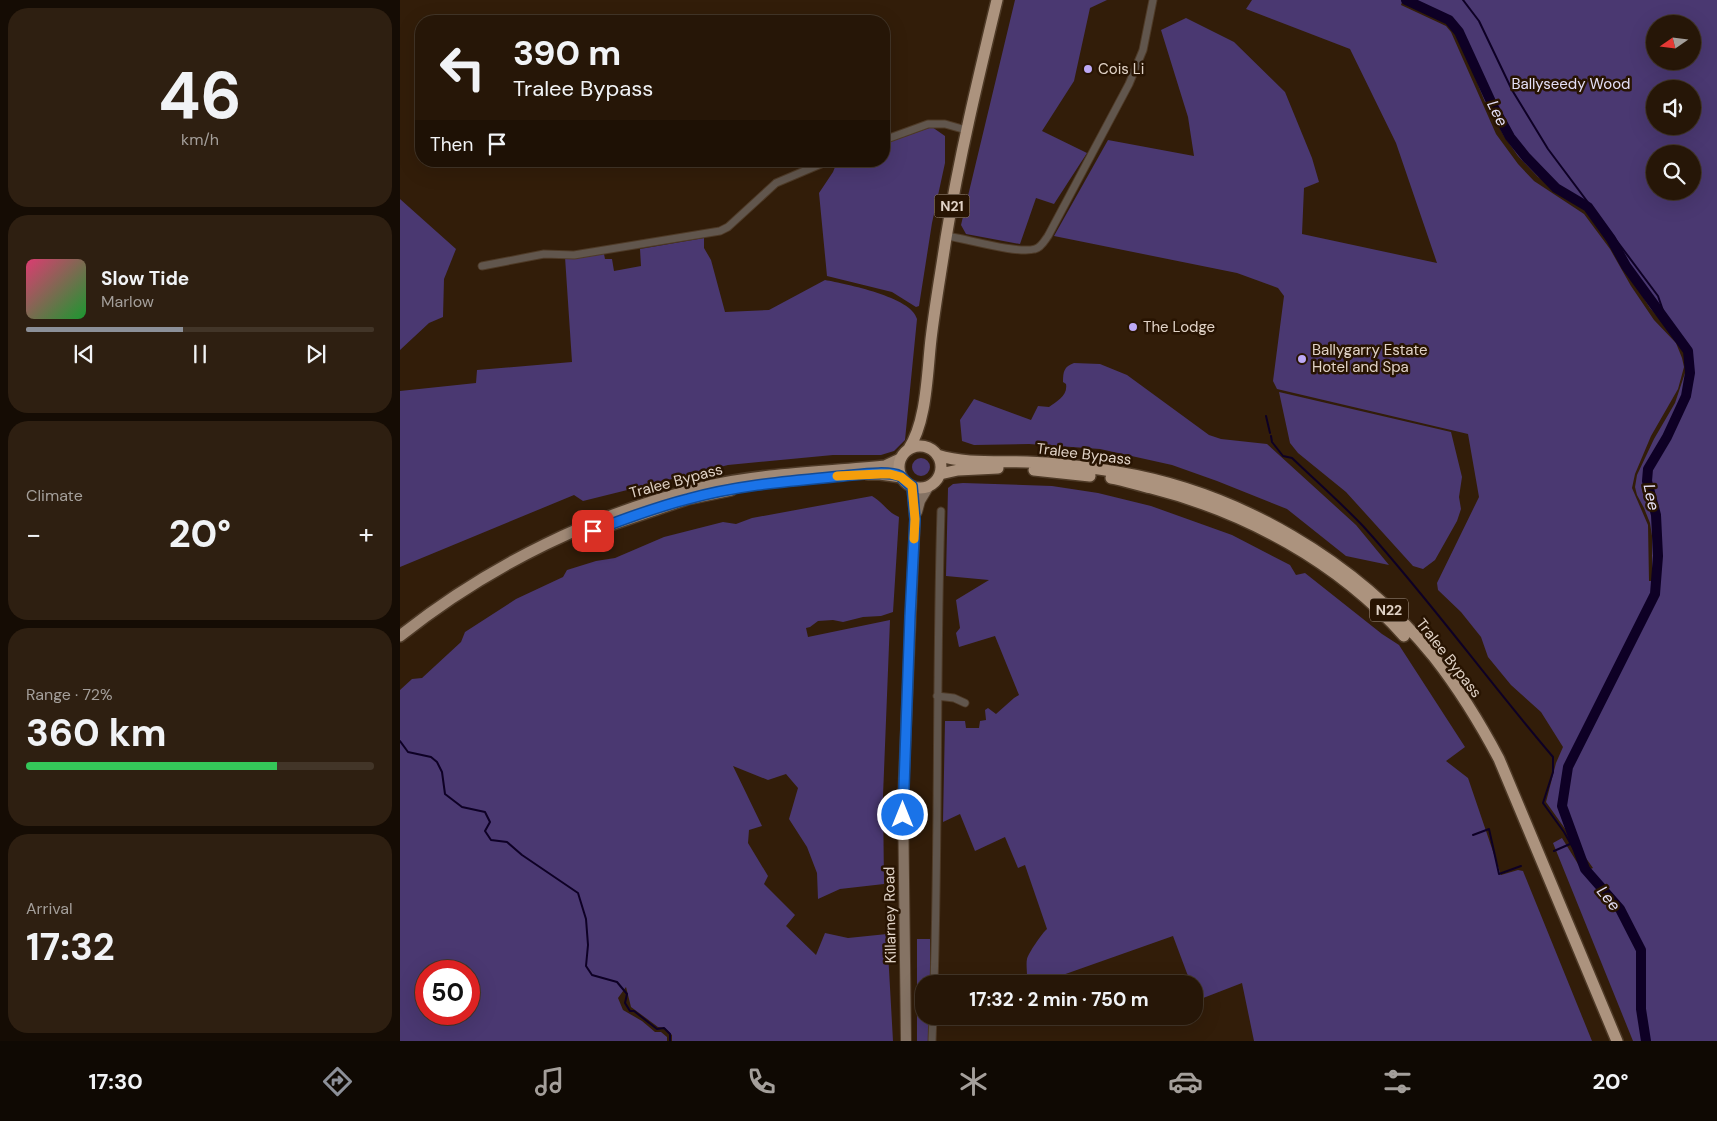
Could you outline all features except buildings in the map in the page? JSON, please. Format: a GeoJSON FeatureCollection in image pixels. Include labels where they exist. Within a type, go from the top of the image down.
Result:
{"type":"FeatureCollection","features":[{"type":"Feature","properties":{"kind":"highway","name":"N21"},"geometry":{"type":"LineString","coordinates":[[908,450],[915,439],[922,414],[946,236],[966,130],[996,0]]}},
{"type":"Feature","properties":{"kind":"highway","name":"N21"},"geometry":{"type":"LineString","coordinates":[[922,414],[926,440],[933,452]]}},
{"type":"Feature","properties":{"kind":"highway","name":"N22"},"geometry":{"type":"LineString","coordinates":[[908,450],[918,446],[933,452]]}},
{"type":"Feature","properties":{"kind":"highway"},"geometry":{"type":"LineString","coordinates":[[908,450],[900,459],[901,477],[912,486],[918,488],[929,486],[940,474],[941,464],[933,452]]}},
{"type":"Feature","properties":{"kind":"highway","name":"Tralee Bypass"},"geometry":{"type":"LineString","coordinates":[[933,452],[956,461],[1064,464],[1119,472],[1180,486],[1278,528],[1340,567],[1371,592],[1398,618],[1433,657],[1460,692],[1499,759],[1617,1041]]}},
{"type":"Feature","properties":{"kind":"highway","name":"Tralee Bypass"},"geometry":{"type":"LineString","coordinates":[[940,474],[958,470],[995,468],[1063,472],[1116,479],[1180,496],[1234,516],[1272,534],[1336,575],[1365,598],[1398,628],[1428,663],[1453,697],[1483,744],[1534,858],[1609,1041]]}},
{"type":"Feature","properties":{"kind":"main road","name":"Tralee Bypass"},"geometry":{"type":"LineString","coordinates":[[400,636],[426,615],[520,558],[593,523],[626,510],[710,486],[786,474],[885,466],[900,459]]}},
{"type":"Feature","properties":{"kind":"main road","name":"Tralee Bypass"},"geometry":{"type":"LineString","coordinates":[[400,644],[426,624],[519,567],[593,531],[632,516],[688,499],[790,481],[880,474],[901,477]]}},
{"type":"Feature","properties":{"kind":"main road","name":"Killarney Road"},"geometry":{"type":"LineString","coordinates":[[906,1041],[903,798],[915,519],[912,486]]}},
{"type":"Feature","properties":{"kind":"main road","name":"Killarney Road"},"geometry":{"type":"LineString","coordinates":[[915,519],[920,501],[929,486]]}},
{"type":"Feature","properties":{"kind":"street"},"geometry":{"type":"LineString","coordinates":[[946,236],[1016,250],[1036,249],[1040,246],[1048,236],[1129,84],[1143,50],[1153,0]]}},
{"type":"Feature","properties":{"kind":"street"},"geometry":{"type":"LineString","coordinates":[[890,138],[928,124],[944,124],[966,130]]}},
{"type":"Feature","properties":{"kind":"street"},"geometry":{"type":"LineString","coordinates":[[482,266],[544,254],[574,255],[720,231],[728,227],[776,183],[814,167]]}},
{"type":"Feature","properties":{"kind":"street"},"geometry":{"type":"LineString","coordinates":[[934,975],[937,626],[941,510]]}},
{"type":"Feature","properties":{"kind":"street"},"geometry":{"type":"LineString","coordinates":[[937,696],[954,698],[965,703]]}},
{"type":"Feature","properties":{"kind":"street"},"geometry":{"type":"LineString","coordinates":[[932,1041],[933,1025]]}},
{"type":"Feature","properties":{"kind":"green space"},"geometry":{"type":"Polygon","coordinates":[[[1015,0],[1107,0],[1090,8],[1074,81],[1042,131],[1087,153],[1054,204],[1036,198],[1020,244],[966,234],[961,225],[1015,0]]]}},
{"type":"Feature","properties":{"kind":"green space","name":"Ballyseedy Wood"},"geometry":{"type":"Polygon","coordinates":[[[1252,0],[1717,0],[1717,1041],[1633,1041],[1553,843],[1562,838],[1583,872],[1593,868],[1546,802],[1556,763],[1563,747],[1541,712],[1511,685],[1488,657],[1481,637],[1461,612],[1438,590],[1437,583],[1479,497],[1468,434],[1277,389],[1273,381],[1284,296],[1278,288],[1237,273],[1054,236],[1108,140],[1194,156],[1188,117],[1161,30],[1186,18],[1234,42],[1285,92],[1312,158],[1319,182],[1304,188],[1302,234],[1437,263],[1396,143],[1350,49],[1246,9],[1252,0]],[[1402,2],[1401,5],[1446,26],[1451,32],[1496,134],[1518,164],[1534,181],[1584,214],[1610,249],[1631,286],[1654,320],[1676,343],[1684,367],[1678,389],[1651,436],[1635,474],[1632,488],[1648,525],[1649,581],[1652,581],[1652,536],[1650,523],[1635,487],[1637,475],[1654,439],[1675,403],[1687,367],[1684,352],[1672,333],[1650,308],[1587,209],[1538,177],[1518,156],[1504,136],[1485,102],[1457,33],[1447,24],[1402,2]]]}},
{"type":"Feature","properties":{"kind":"green space"},"geometry":{"type":"Polygon","coordinates":[[[932,127],[945,136],[945,163],[932,223],[919,306],[916,307],[892,292],[827,276],[819,193],[835,167],[890,167],[890,142],[932,127]]]}},
{"type":"Feature","properties":{"kind":"green space"},"geometry":{"type":"Polygon","coordinates":[[[400,199],[456,249],[444,279],[443,317],[429,323],[400,350],[400,199]]]}},
{"type":"Feature","properties":{"kind":"green space"},"geometry":{"type":"Polygon","coordinates":[[[704,238],[704,248],[711,260],[725,312],[769,310],[825,280],[877,293],[903,304],[912,311],[917,319],[905,440],[894,451],[881,455],[833,455],[728,465],[583,501],[574,495],[400,567],[400,391],[476,383],[477,370],[572,362],[565,257],[604,254],[605,259],[612,259],[614,271],[641,266],[640,249],[704,238]]]}},
{"type":"Feature","properties":{"kind":"green space"},"geometry":{"type":"Polygon","coordinates":[[[1074,363],[1100,364],[1127,375],[1209,435],[1221,439],[1267,444],[1356,525],[1389,565],[1346,556],[1287,509],[1172,465],[1100,449],[1029,444],[974,445],[962,441],[960,420],[974,399],[1031,420],[1038,406],[1049,407],[1064,395],[1066,384],[1063,382],[1064,372],[1068,366],[1074,363]]]}},
{"type":"Feature","properties":{"kind":"green space"},"geometry":{"type":"Polygon","coordinates":[[[1279,392],[1451,432],[1462,477],[1459,497],[1461,509],[1457,521],[1435,560],[1423,569],[1413,566],[1346,492],[1298,453],[1290,443],[1279,392]]]}},
{"type":"Feature","properties":{"kind":"green space"},"geometry":{"type":"Polygon","coordinates":[[[917,458],[925,458],[930,463],[928,474],[917,476],[912,471],[912,463],[917,458]]]}},
{"type":"Feature","properties":{"kind":"green space"},"geometry":{"type":"Polygon","coordinates":[[[953,484],[1052,486],[1098,493],[1151,506],[1232,535],[1290,565],[1296,575],[1305,573],[1382,634],[1399,645],[1465,747],[1446,761],[1468,778],[1501,875],[1518,870],[1523,871],[1592,1041],[1254,1041],[1242,983],[1203,998],[1203,975],[1188,975],[1173,936],[1063,975],[1027,975],[1028,956],[1047,929],[1025,865],[1018,868],[1005,837],[975,851],[960,814],[943,822],[945,721],[965,721],[966,728],[979,728],[980,721],[986,720],[985,710],[988,708],[996,714],[1019,695],[995,636],[959,647],[956,633],[960,628],[956,600],[989,580],[946,576],[948,488],[953,484]]]}},
{"type":"Feature","properties":{"kind":"green space"},"geometry":{"type":"Polygon","coordinates":[[[872,496],[891,513],[899,517],[893,612],[881,616],[863,617],[843,622],[833,620],[818,621],[806,628],[808,637],[890,620],[883,796],[884,884],[840,889],[818,899],[817,873],[807,847],[789,819],[798,788],[786,774],[768,780],[733,766],[762,826],[749,830],[748,843],[768,876],[764,884],[795,915],[786,926],[816,955],[825,933],[848,938],[887,934],[893,1041],[672,1041],[672,1035],[665,1028],[658,1027],[631,1007],[626,987],[618,998],[623,1010],[642,1021],[655,1032],[661,1032],[667,1037],[667,1041],[400,1041],[400,690],[412,679],[422,678],[461,642],[465,632],[516,599],[563,577],[567,570],[596,561],[615,558],[664,537],[723,522],[736,524],[752,518],[872,496]]]}},
{"type":"Feature","properties":{"kind":"green space"},"geometry":{"type":"Polygon","coordinates":[[[917,939],[930,939],[930,975],[917,975],[917,939]]]}},
{"type":"Feature","properties":{"kind":"green space"},"geometry":{"type":"Polygon","coordinates":[[[917,1025],[929,1025],[928,1041],[917,1041],[917,1025]]]}},
{"type":"Feature","properties":{"kind":"waterway","name":"Lee"},"geometry":{"type":"LineString","coordinates":[[1406,0],[1449,20],[1459,32],[1493,106],[1510,137],[1526,157],[1556,188],[1588,207],[1611,239],[1626,266],[1688,351],[1690,373],[1686,396],[1667,437],[1648,469],[1647,481],[1656,515],[1658,556],[1655,594],[1568,767],[1562,806],[1585,869],[1620,909],[1641,950],[1641,1009],[1646,1041]]}},
{"type":"Feature","properties":{"kind":"waterway"},"geometry":{"type":"LineString","coordinates":[[1463,0],[1479,21],[1512,90],[1548,149],[1658,296],[1668,325]]}},
{"type":"Feature","properties":{"kind":"waterway"},"geometry":{"type":"LineString","coordinates":[[1266,416],[1270,433]]}},
{"type":"Feature","properties":{"kind":"waterway"},"geometry":{"type":"LineString","coordinates":[[1271,436],[1272,442],[1283,456],[1292,458],[1354,517],[1388,554],[1553,757],[1553,772],[1543,803],[1564,832],[1585,869]]}},
{"type":"Feature","properties":{"kind":"waterway"},"geometry":{"type":"LineString","coordinates":[[400,741],[408,752],[431,757],[437,762],[442,772],[445,794],[462,807],[485,812],[490,822],[485,831],[491,840],[507,842],[522,855],[578,893],[586,919],[588,945],[586,966],[592,975],[617,982],[627,994],[625,1003],[630,1011],[634,1011],[657,1029],[664,1028],[670,1034],[670,1041]]}},
{"type":"Feature","properties":{"kind":"waterway"},"geometry":{"type":"LineString","coordinates":[[1473,835],[1489,829],[1499,874],[1521,866]]}},
{"type":"Feature","properties":{"kind":"waterway"},"geometry":{"type":"LineString","coordinates":[[1554,851],[1570,844]]}},
{"type":"Feature","properties":{"kind":"slow traffic"},"geometry":{"type":"LineString","coordinates":[[837,476],[890,474],[901,477],[907,484],[912,486],[915,519],[914,539]]}},
{"type":"Feature","properties":{"kind":"place","name":"Cois Li"},"geometry":{"type":"Point","coordinates":[1088,69]}},
{"type":"Feature","properties":{"kind":"place","name":"The Lodge"},"geometry":{"type":"Point","coordinates":[1133,327]}},
{"type":"Feature","properties":{"kind":"place","name":"Ballygarry Estate Hotel and Spa"},"geometry":{"type":"Point","coordinates":[1302,359]}},
{"type":"Feature","properties":{"kind":"route"},"geometry":{"type":"LineString","coordinates":[[593,531],[632,516],[688,499],[790,481],[861,474],[890,474],[901,477],[907,484],[912,486],[915,519],[903,815]]}}]}
